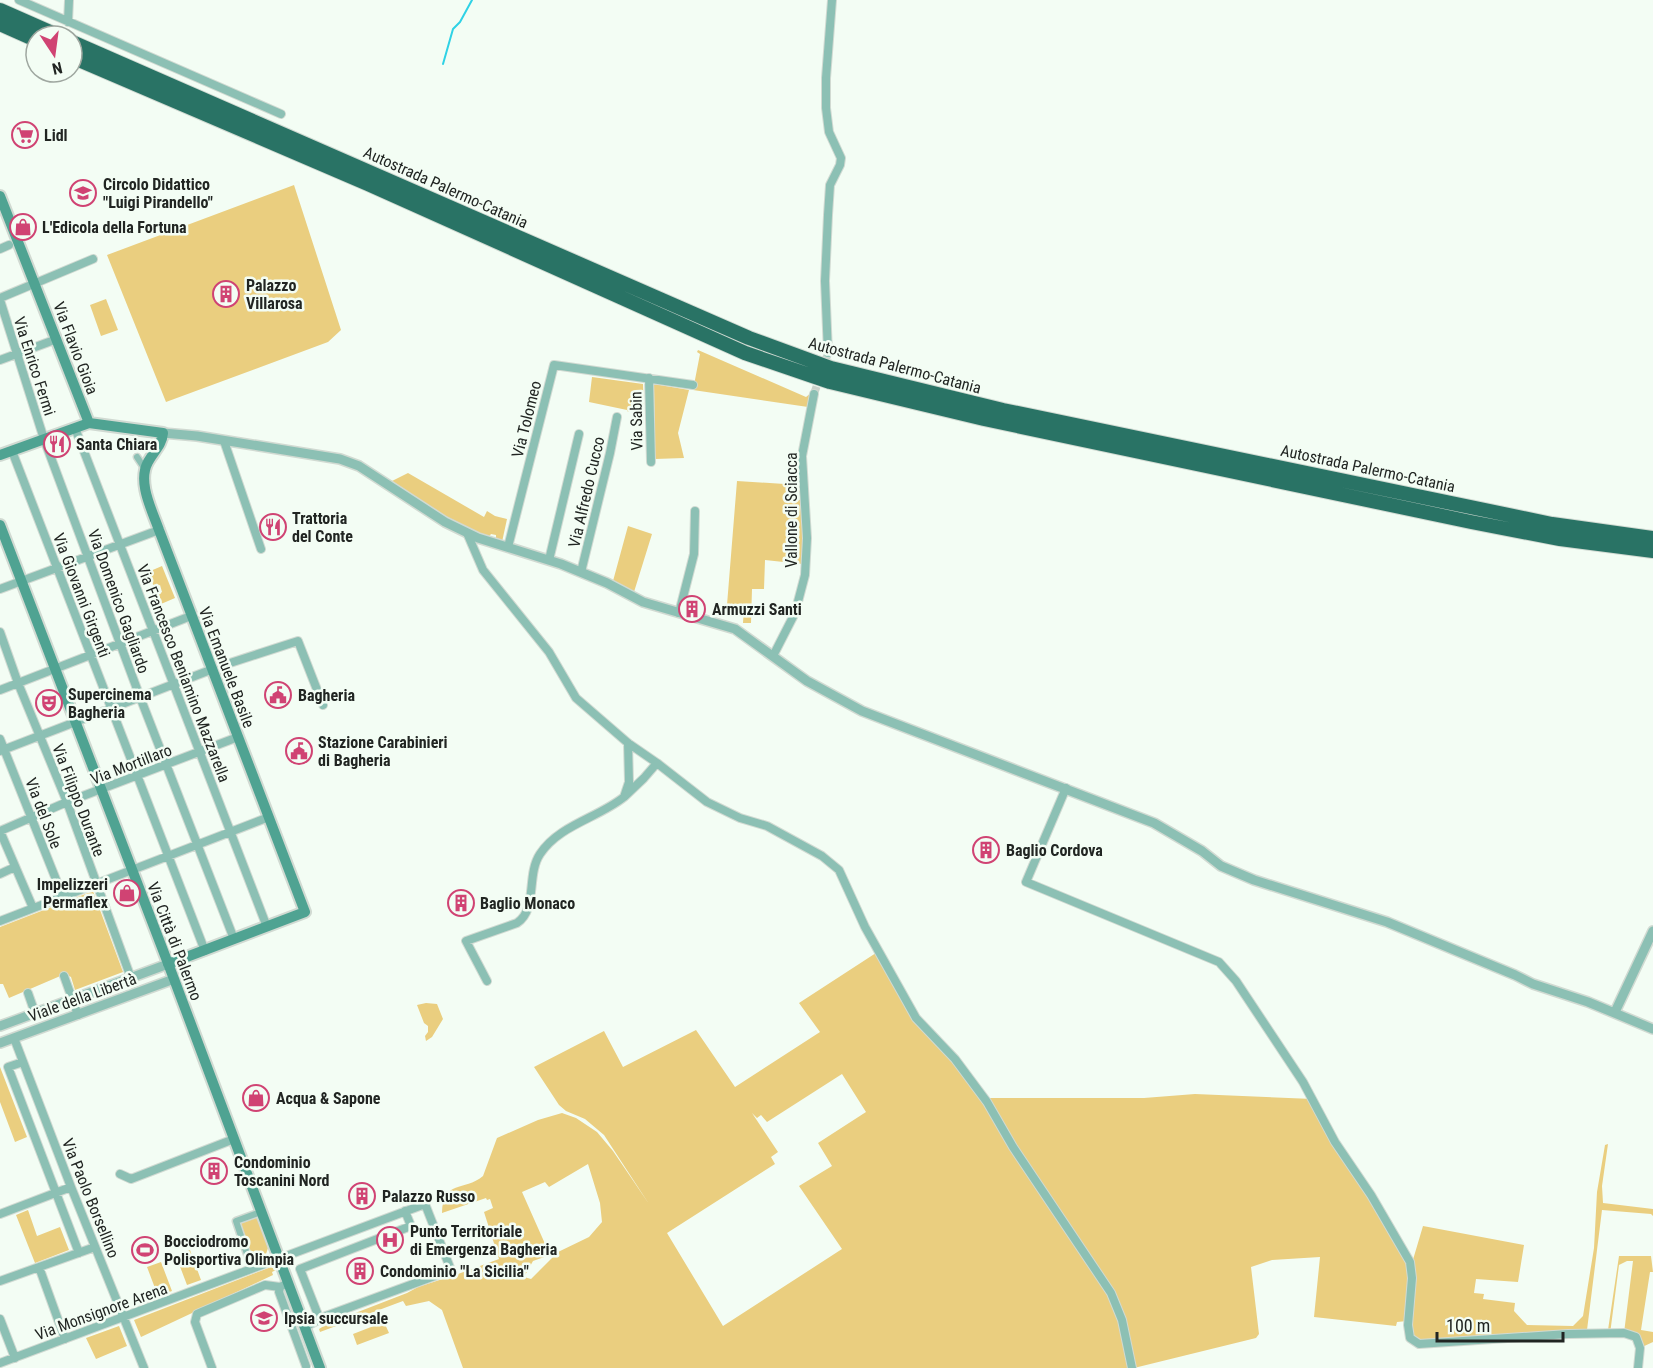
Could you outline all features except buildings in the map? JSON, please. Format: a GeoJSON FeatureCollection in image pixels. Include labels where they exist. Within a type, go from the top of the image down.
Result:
{"type":"FeatureCollection","features":[{"type":"Feature","properties":{"kind":"highway"},"geometry":{"type":"LineString","coordinates":[[0,10],[32,24]]}},
{"type":"Feature","properties":{"kind":"highway"},"geometry":{"type":"LineString","coordinates":[[0,24],[24,35]]}},
{"type":"Feature","properties":{"kind":"highway","name":"Autostrada Palermo-Catania"},"geometry":{"type":"LineString","coordinates":[[84,47],[749,338],[831,368],[1003,410],[1552,525],[1653,538]]}},
{"type":"Feature","properties":{"kind":"highway","name":"Autostrada Palermo-Catania"},"geometry":{"type":"LineString","coordinates":[[84,62],[368,184],[745,353],[830,382],[984,419],[1471,522],[1560,539],[1653,551]]}},
{"type":"Feature","properties":{"kind":"main road","name":"Via Flavio Gioia"},"geometry":{"type":"LineString","coordinates":[[0,196],[89,423]]}},
{"type":"Feature","properties":{"kind":"main road"},"geometry":{"type":"LineString","coordinates":[[0,455],[89,423],[163,433],[160,446],[145,470]]}},
{"type":"Feature","properties":{"kind":"main road","name":"Via Emanuele Basile"},"geometry":{"type":"LineString","coordinates":[[145,470],[145,489],[159,530],[305,912],[267,927]]}},
{"type":"Feature","properties":{"kind":"main road","name":"Via Città di Palermo"},"geometry":{"type":"LineString","coordinates":[[0,525],[279,1259],[284,1285],[305,1327],[319,1365]]}},
{"type":"Feature","properties":{"kind":"main road"},"geometry":{"type":"LineString","coordinates":[[168,964],[267,927]]}},
{"type":"Feature","properties":{"kind":"street"},"geometry":{"type":"LineString","coordinates":[[20,0],[281,114]]}},
{"type":"Feature","properties":{"kind":"street"},"geometry":{"type":"LineString","coordinates":[[68,22],[69,0]]}},
{"type":"Feature","properties":{"kind":"street"},"geometry":{"type":"LineString","coordinates":[[828,352],[825,281],[830,185],[841,158],[829,132],[826,108],[832,0]]}},
{"type":"Feature","properties":{"kind":"street"},"geometry":{"type":"LineString","coordinates":[[0,249],[9,245]]}},
{"type":"Feature","properties":{"kind":"street"},"geometry":{"type":"LineString","coordinates":[[0,299],[93,259]]}},
{"type":"Feature","properties":{"kind":"street","name":"Via Enrico Fermi"},"geometry":{"type":"LineString","coordinates":[[0,299],[44,439]]}},
{"type":"Feature","properties":{"kind":"street"},"geometry":{"type":"LineString","coordinates":[[0,360],[57,339]]}},
{"type":"Feature","properties":{"kind":"street","name":"Via Tolomeo"},"geometry":{"type":"LineString","coordinates":[[508,547],[554,365],[693,385]]}},
{"type":"Feature","properties":{"kind":"street","name":"Via Sabin"},"geometry":{"type":"LineString","coordinates":[[649,378],[651,462]]}},
{"type":"Feature","properties":{"kind":"street","name":"Vallone di Sciacca"},"geometry":{"type":"LineString","coordinates":[[772,656],[795,613],[805,575],[807,538],[802,456],[814,394]]}},
{"type":"Feature","properties":{"kind":"street","name":"Via Alfredo Cucco"},"geometry":{"type":"LineString","coordinates":[[581,572],[610,453],[616,417]]}},
{"type":"Feature","properties":{"kind":"street","name":"Via Francesco Beniamino Mazzarella"},"geometry":{"type":"LineString","coordinates":[[75,428],[267,927]]}},
{"type":"Feature","properties":{"kind":"street"},"geometry":{"type":"LineString","coordinates":[[163,433],[340,459],[359,466],[445,522],[467,533],[581,572],[644,602],[735,629],[807,681],[862,711],[1154,823],[1221,866],[1254,880],[1387,922],[1533,984],[1615,1012],[1653,1029]]}},
{"type":"Feature","properties":{"kind":"street"},"geometry":{"type":"LineString","coordinates":[[549,560],[579,434]]}},
{"type":"Feature","properties":{"kind":"street","name":"Via Domenico Gagliardo"},"geometry":{"type":"LineString","coordinates":[[44,439],[140,698],[234,939]]}},
{"type":"Feature","properties":{"kind":"street"},"geometry":{"type":"LineString","coordinates":[[224,441],[261,549]]}},
{"type":"Feature","properties":{"kind":"street","name":"Via Giovanni Girgenti"},"geometry":{"type":"LineString","coordinates":[[12,450],[204,951]]}},
{"type":"Feature","properties":{"kind":"street"},"geometry":{"type":"LineString","coordinates":[[137,457],[145,470]]}},
{"type":"Feature","properties":{"kind":"street"},"geometry":{"type":"LineString","coordinates":[[679,613],[694,554],[695,511]]}},
{"type":"Feature","properties":{"kind":"street"},"geometry":{"type":"LineString","coordinates":[[0,589],[159,530]]}},
{"type":"Feature","properties":{"kind":"street"},"geometry":{"type":"LineString","coordinates":[[467,533],[483,570],[549,652],[576,698],[628,743],[707,802],[741,818],[767,826],[822,856],[839,870],[865,927],[916,1018],[955,1059],[987,1102],[1013,1147],[1111,1293],[1122,1320],[1132,1368]]}},
{"type":"Feature","properties":{"kind":"street"},"geometry":{"type":"LineString","coordinates":[[0,690],[191,616]]}},
{"type":"Feature","properties":{"kind":"street","name":"Via Filippo Durante"},"geometry":{"type":"LineString","coordinates":[[0,632],[67,802],[131,978]]}},
{"type":"Feature","properties":{"kind":"street"},"geometry":{"type":"LineString","coordinates":[[227,664],[298,641],[323,705]]}},
{"type":"Feature","properties":{"kind":"street"},"geometry":{"type":"LineString","coordinates":[[2,750],[213,669]]}},
{"type":"Feature","properties":{"kind":"street","name":"Via Mortillaro"},"geometry":{"type":"LineString","coordinates":[[0,831],[67,802],[166,766],[238,736]]}},
{"type":"Feature","properties":{"kind":"street","name":"Via del Sole"},"geometry":{"type":"LineString","coordinates":[[0,739],[2,750],[63,897]]}},
{"type":"Feature","properties":{"kind":"street"},"geometry":{"type":"LineString","coordinates":[[624,797],[630,776],[628,743]]}},
{"type":"Feature","properties":{"kind":"street"},"geometry":{"type":"LineString","coordinates":[[486,981],[466,941],[523,919],[528,911],[538,856],[552,839],[613,806],[657,763]]}},
{"type":"Feature","properties":{"kind":"street"},"geometry":{"type":"LineString","coordinates":[[630,776],[636,782],[644,778]]}},
{"type":"Feature","properties":{"kind":"street"},"geometry":{"type":"LineString","coordinates":[[1066,788],[1026,882],[1219,962],[1236,981],[1304,1082],[1335,1142],[1371,1195],[1410,1262],[1412,1278],[1408,1325],[1410,1338],[1419,1344],[1568,1334],[1624,1333],[1636,1337],[1640,1348],[1638,1368]]}},
{"type":"Feature","properties":{"kind":"street"},"geometry":{"type":"LineString","coordinates":[[0,921],[269,817]]}},
{"type":"Feature","properties":{"kind":"street"},"geometry":{"type":"LineString","coordinates":[[0,831],[33,909]]}},
{"type":"Feature","properties":{"kind":"street"},"geometry":{"type":"LineString","coordinates":[[0,874],[15,867]]}},
{"type":"Feature","properties":{"kind":"street"},"geometry":{"type":"LineString","coordinates":[[1615,1012],[1653,932]]}},
{"type":"Feature","properties":{"kind":"street","name":"Viale della Libertà"},"geometry":{"type":"LineString","coordinates":[[0,1026],[168,964]]}},
{"type":"Feature","properties":{"kind":"street"},"geometry":{"type":"LineString","coordinates":[[64,976],[78,1015]]}},
{"type":"Feature","properties":{"kind":"street","name":"Viale della Libertà"},"geometry":{"type":"LineString","coordinates":[[0,1043],[174,979]]}},
{"type":"Feature","properties":{"kind":"street"},"geometry":{"type":"LineString","coordinates":[[28,993],[35,1013]]}},
{"type":"Feature","properties":{"kind":"street","name":"Via Paolo Borsellino"},"geometry":{"type":"LineString","coordinates":[[14,1038],[144,1368]]}},
{"type":"Feature","properties":{"kind":"street"},"geometry":{"type":"LineString","coordinates":[[23,1062],[8,1067],[79,1253]]}},
{"type":"Feature","properties":{"kind":"street"},"geometry":{"type":"LineString","coordinates":[[120,1174],[131,1179],[234,1139]]}},
{"type":"Feature","properties":{"kind":"street"},"geometry":{"type":"LineString","coordinates":[[0,1214],[71,1187]]}},
{"type":"Feature","properties":{"kind":"street"},"geometry":{"type":"LineString","coordinates":[[305,1327],[451,1270],[425,1204],[405,1211],[411,1226],[300,1269],[320,1320]]}},
{"type":"Feature","properties":{"kind":"street","name":"Via Monsignore Arena"},"geometry":{"type":"LineString","coordinates":[[0,1363],[405,1211]]}},
{"type":"Feature","properties":{"kind":"street"},"geometry":{"type":"LineString","coordinates":[[252,1269],[236,1221],[261,1212]]}},
{"type":"Feature","properties":{"kind":"street"},"geometry":{"type":"LineString","coordinates":[[382,1220],[387,1235]]}},
{"type":"Feature","properties":{"kind":"street"},"geometry":{"type":"LineString","coordinates":[[319,1244],[325,1259]]}},
{"type":"Feature","properties":{"kind":"street"},"geometry":{"type":"LineString","coordinates":[[0,1281],[95,1247]]}},
{"type":"Feature","properties":{"kind":"street"},"geometry":{"type":"LineString","coordinates":[[39,1267],[64,1338]]}},
{"type":"Feature","properties":{"kind":"street"},"geometry":{"type":"LineString","coordinates":[[212,1368],[195,1322],[197,1314],[265,1285],[284,1285]]}},
{"type":"Feature","properties":{"kind":"street"},"geometry":{"type":"LineString","coordinates":[[284,1285],[279,1292],[304,1367],[319,1365]]}},
{"type":"Feature","properties":{"kind":"street"},"geometry":{"type":"LineString","coordinates":[[0,1319],[15,1358]]}},
{"type":"Feature","properties":{"kind":"shaded area"},"geometry":{"type":"Polygon","coordinates":[[[294,185],[341,330],[328,342],[166,402],[107,255],[294,185]]]}},
{"type":"Feature","properties":{"kind":"shaded area"},"geometry":{"type":"Polygon","coordinates":[[[106,299],[118,330],[101,336],[90,305],[106,299]]]}},
{"type":"Feature","properties":{"kind":"shaded area"},"geometry":{"type":"Polygon","coordinates":[[[698,350],[806,397],[811,393],[808,407],[693,390],[700,354],[698,350]]]}},
{"type":"Feature","properties":{"kind":"shaded area"},"geometry":{"type":"Polygon","coordinates":[[[592,377],[643,384],[644,412],[628,412],[589,402],[592,377]]]}},
{"type":"Feature","properties":{"kind":"shaded area"},"geometry":{"type":"Polygon","coordinates":[[[654,384],[689,390],[678,433],[684,458],[655,459],[654,384]]]}},
{"type":"Feature","properties":{"kind":"shaded area"},"geometry":{"type":"Polygon","coordinates":[[[408,473],[484,517],[487,511],[507,519],[502,542],[496,540],[496,535],[491,534],[488,538],[463,528],[426,506],[392,481],[408,473]]]}},
{"type":"Feature","properties":{"kind":"shaded area"},"geometry":{"type":"Polygon","coordinates":[[[737,481],[800,485],[800,492],[796,492],[795,498],[800,500],[802,564],[765,560],[764,589],[752,589],[751,623],[743,623],[744,607],[727,605],[737,481]]]}},
{"type":"Feature","properties":{"kind":"shaded area"},"geometry":{"type":"Polygon","coordinates":[[[628,526],[652,534],[634,592],[613,581],[628,526]]]}},
{"type":"Feature","properties":{"kind":"shaded area"},"geometry":{"type":"Polygon","coordinates":[[[162,566],[175,598],[161,604],[156,594],[162,592],[160,585],[154,587],[148,572],[162,566]]]}},
{"type":"Feature","properties":{"kind":"shaded area"},"geometry":{"type":"Polygon","coordinates":[[[93,891],[123,972],[75,990],[71,977],[65,974],[9,998],[3,984],[0,984],[0,927],[93,891]]]}},
{"type":"Feature","properties":{"kind":"shaded area"},"geometry":{"type":"Polygon","coordinates":[[[879,951],[916,1018],[984,1098],[1144,1098],[1195,1094],[1313,1099],[1412,1263],[1423,1226],[1524,1245],[1518,1282],[1476,1279],[1474,1293],[1484,1294],[1483,1299],[1515,1303],[1514,1311],[1527,1325],[1573,1326],[1583,1316],[1594,1248],[1597,1192],[1605,1145],[1608,1144],[1602,1186],[1603,1203],[1653,1209],[1653,1216],[1602,1210],[1587,1330],[1601,1334],[1608,1330],[1619,1256],[1651,1256],[1653,1272],[1650,1272],[1641,1330],[1653,1332],[1653,1342],[1640,1348],[1636,1337],[1624,1333],[1633,1261],[1619,1265],[1610,1334],[1419,1344],[1410,1338],[1407,1321],[1397,1322],[1396,1326],[1314,1317],[1320,1257],[1272,1260],[1251,1267],[1259,1334],[1256,1338],[1134,1368],[463,1368],[442,1310],[429,1301],[406,1306],[403,1301],[320,1332],[319,1329],[327,1324],[418,1287],[499,1259],[484,1212],[493,1208],[490,1199],[486,1198],[442,1213],[443,1202],[450,1191],[483,1176],[497,1138],[538,1120],[562,1113],[576,1118],[597,1132],[613,1151],[649,1204],[604,1135],[585,1119],[566,1111],[559,1105],[534,1067],[604,1031],[623,1067],[696,1030],[735,1087],[820,1032],[799,1003],[879,951]],[[842,1074],[767,1122],[761,1115],[757,1118],[752,1113],[778,1152],[771,1157],[775,1164],[667,1233],[723,1326],[842,1249],[799,1186],[832,1166],[818,1143],[866,1112],[842,1074]],[[588,1164],[549,1187],[545,1182],[522,1192],[550,1255],[533,1261],[524,1277],[531,1279],[558,1252],[589,1237],[602,1222],[600,1203],[588,1164]]]}},
{"type":"Feature","properties":{"kind":"shaded area"},"geometry":{"type":"Polygon","coordinates":[[[437,1004],[443,1019],[432,1037],[426,1041],[428,1026],[424,1023],[417,1005],[437,1004]]]}},
{"type":"Feature","properties":{"kind":"shaded area"},"geometry":{"type":"Polygon","coordinates":[[[0,1067],[27,1137],[15,1142],[0,1102],[0,1067]]]}},
{"type":"Feature","properties":{"kind":"shaded area"},"geometry":{"type":"Polygon","coordinates":[[[28,1210],[37,1236],[60,1227],[69,1250],[35,1263],[16,1215],[28,1210]]]}},
{"type":"Feature","properties":{"kind":"shaded area"},"geometry":{"type":"Polygon","coordinates":[[[257,1216],[268,1248],[266,1254],[253,1259],[240,1222],[257,1216]]]}},
{"type":"Feature","properties":{"kind":"shaded area"},"geometry":{"type":"Polygon","coordinates":[[[190,1250],[201,1280],[187,1285],[176,1256],[190,1250]]]}},
{"type":"Feature","properties":{"kind":"shaded area"},"geometry":{"type":"Polygon","coordinates":[[[161,1262],[172,1291],[158,1296],[147,1267],[161,1262]]]}},
{"type":"Feature","properties":{"kind":"shaded area"},"geometry":{"type":"Polygon","coordinates":[[[271,1267],[276,1270],[272,1272],[273,1275],[141,1337],[134,1320],[271,1267]]]}},
{"type":"Feature","properties":{"kind":"shaded area"},"geometry":{"type":"Polygon","coordinates":[[[384,1322],[389,1333],[357,1345],[353,1334],[384,1322]]]}},
{"type":"Feature","properties":{"kind":"shaded area"},"geometry":{"type":"Polygon","coordinates":[[[119,1326],[127,1346],[96,1359],[86,1338],[119,1326]]]}},
{"type":"Feature","properties":{"kind":"waterway"},"geometry":{"type":"LineString","coordinates":[[443,64],[453,29],[460,22],[472,0]]}},
{"type":"Feature","properties":{"kind":"tunnel"},"geometry":{"type":"LineString","coordinates":[[814,394],[828,353]]}},
{"type":"Feature","properties":{"kind":"place","name":"Lidl"},"geometry":{"type":"Point","coordinates":[25,135]}},
{"type":"Feature","properties":{"kind":"place","name":"Circolo Didattico \"Luigi Pirandello\""},"geometry":{"type":"Point","coordinates":[83,193]}},
{"type":"Feature","properties":{"kind":"place","name":"L'Edicola della Fortuna"},"geometry":{"type":"Point","coordinates":[23,227]}},
{"type":"Feature","properties":{"kind":"place","name":"Palazzo Villarosa"},"geometry":{"type":"Point","coordinates":[226,294]}},
{"type":"Feature","properties":{"kind":"place","name":"Santa Chiara"},"geometry":{"type":"Point","coordinates":[57,444]}},
{"type":"Feature","properties":{"kind":"place","name":"Trattoria del Conte"},"geometry":{"type":"Point","coordinates":[273,527]}},
{"type":"Feature","properties":{"kind":"place","name":"Armuzzi Santi"},"geometry":{"type":"Point","coordinates":[692,609]}},
{"type":"Feature","properties":{"kind":"place","name":"Bagheria"},"geometry":{"type":"Point","coordinates":[278,695]}},
{"type":"Feature","properties":{"kind":"place","name":"Supercinema Bagheria"},"geometry":{"type":"Point","coordinates":[49,703]}},
{"type":"Feature","properties":{"kind":"place","name":"Stazione Carabinieri di Bagheria"},"geometry":{"type":"Point","coordinates":[299,751]}},
{"type":"Feature","properties":{"kind":"place","name":"Baglio Cordova"},"geometry":{"type":"Point","coordinates":[986,850]}},
{"type":"Feature","properties":{"kind":"place","name":"Impelizzeri Permaflex"},"geometry":{"type":"Point","coordinates":[127,893]}},
{"type":"Feature","properties":{"kind":"place","name":"Baglio Monaco"},"geometry":{"type":"Point","coordinates":[461,903]}},
{"type":"Feature","properties":{"kind":"place","name":"Acqua & Sapone"},"geometry":{"type":"Point","coordinates":[256,1098]}},
{"type":"Feature","properties":{"kind":"place","name":"Condominio Toscanini Nord"},"geometry":{"type":"Point","coordinates":[214,1171]}},
{"type":"Feature","properties":{"kind":"place","name":"Palazzo Russo"},"geometry":{"type":"Point","coordinates":[362,1196]}},
{"type":"Feature","properties":{"kind":"place","name":"Punto Territoriale di Emergenza Bagheria"},"geometry":{"type":"Point","coordinates":[390,1240]}},
{"type":"Feature","properties":{"kind":"place","name":"Bocciodromo Polisportiva Olimpia"},"geometry":{"type":"Point","coordinates":[145,1250]}},
{"type":"Feature","properties":{"kind":"place","name":"Condominio \"La Sicilia\""},"geometry":{"type":"Point","coordinates":[360,1271]}},
{"type":"Feature","properties":{"kind":"place","name":"Ipsia succursale"},"geometry":{"type":"Point","coordinates":[264,1318]}}]}
